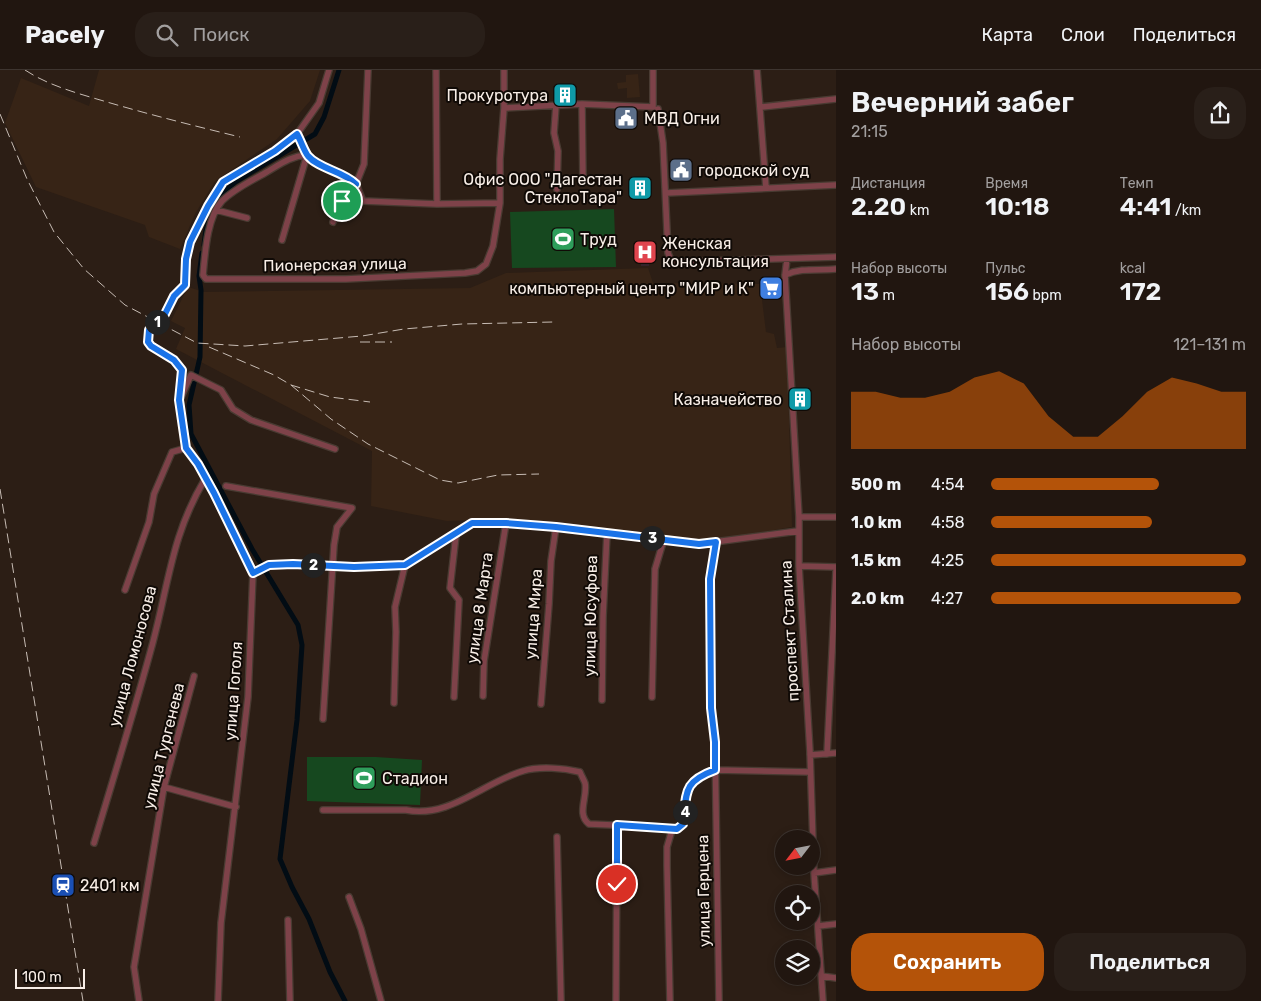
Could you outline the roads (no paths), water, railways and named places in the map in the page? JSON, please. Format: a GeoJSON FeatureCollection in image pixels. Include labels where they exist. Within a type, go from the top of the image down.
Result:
{"type":"FeatureCollection","features":[{"type":"Feature","properties":{"kind":"street"},"geometry":{"type":"LineString","coordinates":[[282,240],[307,155],[299,137],[319,103],[329,70]]}},
{"type":"Feature","properties":{"kind":"street"},"geometry":{"type":"LineString","coordinates":[[333,222],[344,193],[356,184],[364,164],[368,70]]}},
{"type":"Feature","properties":{"kind":"street"},"geometry":{"type":"LineString","coordinates":[[436,70],[437,204]]}},
{"type":"Feature","properties":{"kind":"street"},"geometry":{"type":"LineString","coordinates":[[247,218],[216,210],[221,202],[250,182],[295,156],[307,155],[318,164],[351,179],[356,184],[363,201],[437,204],[500,203],[504,70]]}},
{"type":"Feature","properties":{"kind":"street"},"geometry":{"type":"LineString","coordinates":[[654,70],[656,108],[663,143],[668,254],[671,260],[678,262],[836,257]]}},
{"type":"Feature","properties":{"kind":"street"},"geometry":{"type":"LineString","coordinates":[[757,70],[766,188]]}},
{"type":"Feature","properties":{"kind":"street"},"geometry":{"type":"LineString","coordinates":[[760,107],[836,99]]}},
{"type":"Feature","properties":{"kind":"street"},"geometry":{"type":"LineString","coordinates":[[504,108],[582,104],[656,108]]}},
{"type":"Feature","properties":{"kind":"street"},"geometry":{"type":"LineString","coordinates":[[582,104],[583,182]]}},
{"type":"Feature","properties":{"kind":"street"},"geometry":{"type":"LineString","coordinates":[[556,105],[554,133],[558,150],[558,189]]}},
{"type":"Feature","properties":{"kind":"street","name":"улица Гоголя"},"geometry":{"type":"LineString","coordinates":[[218,1001],[221,923],[248,697],[255,572],[198,464],[186,448],[179,400],[182,370],[174,360],[151,346],[148,342],[149,330],[164,316],[174,296],[185,285],[186,259],[190,242],[208,206],[223,182],[299,137]]}},
{"type":"Feature","properties":{"kind":"street"},"geometry":{"type":"LineString","coordinates":[[666,193],[836,185]]}},
{"type":"Feature","properties":{"kind":"street","name":"Пионерская улица"},"geometry":{"type":"LineString","coordinates":[[216,210],[208,236],[203,275],[206,279],[346,279],[477,271],[486,264],[494,246],[500,203]]}},
{"type":"Feature","properties":{"kind":"street","name":"проспект Сталина"},"geometry":{"type":"LineString","coordinates":[[787,259],[786,275],[799,517],[799,566],[810,752],[812,830]]}},
{"type":"Feature","properties":{"kind":"street"},"geometry":{"type":"LineString","coordinates":[[786,275],[794,271],[836,269]]}},
{"type":"Feature","properties":{"kind":"street"},"geometry":{"type":"LineString","coordinates":[[179,400],[191,375],[221,390],[233,409],[251,420],[335,449]]}},
{"type":"Feature","properties":{"kind":"street"},"geometry":{"type":"LineString","coordinates":[[125,590],[149,522],[154,494],[163,471],[172,452],[186,448]]}},
{"type":"Feature","properties":{"kind":"street","name":"улица Ломоносова"},"geometry":{"type":"LineString","coordinates":[[94,843],[153,640],[182,523],[194,497],[205,480]]}},
{"type":"Feature","properties":{"kind":"street"},"geometry":{"type":"LineString","coordinates":[[226,486],[352,508],[337,527],[334,545],[323,719]]}},
{"type":"Feature","properties":{"kind":"street"},"geometry":{"type":"LineString","coordinates":[[799,517],[836,517]]}},
{"type":"Feature","properties":{"kind":"street"},"geometry":{"type":"LineString","coordinates":[[255,572],[266,566],[293,564],[381,567],[405,565],[472,523],[506,523],[556,527],[699,544],[798,531]]}},
{"type":"Feature","properties":{"kind":"street","name":"улица 8 Марта"},"geometry":{"type":"LineString","coordinates":[[484,696],[484,661],[506,523]]}},
{"type":"Feature","properties":{"kind":"street","name":"улица Мира"},"geometry":{"type":"LineString","coordinates":[[541,704],[551,561],[556,527]]}},
{"type":"Feature","properties":{"kind":"street"},"geometry":{"type":"LineString","coordinates":[[454,697],[459,600],[450,588],[456,535],[459,531]]}},
{"type":"Feature","properties":{"kind":"street","name":"улица Юсуфова"},"geometry":{"type":"LineString","coordinates":[[602,700],[603,616],[607,533]]}},
{"type":"Feature","properties":{"kind":"street"},"geometry":{"type":"LineString","coordinates":[[652,697],[655,569],[664,539]]}},
{"type":"Feature","properties":{"kind":"street","name":"улица Герцена"},"geometry":{"type":"LineString","coordinates":[[716,542],[710,579],[711,708],[715,742],[719,1001]]}},
{"type":"Feature","properties":{"kind":"street"},"geometry":{"type":"LineString","coordinates":[[394,703],[395,607],[405,565]]}},
{"type":"Feature","properties":{"kind":"street"},"geometry":{"type":"LineString","coordinates":[[799,566],[836,567]]}},
{"type":"Feature","properties":{"kind":"street"},"geometry":{"type":"LineString","coordinates":[[827,754],[836,571]]}},
{"type":"Feature","properties":{"kind":"street","name":"улица Тургенева"},"geometry":{"type":"LineString","coordinates":[[139,1001],[134,967],[164,787],[194,676]]}},
{"type":"Feature","properties":{"kind":"street"},"geometry":{"type":"LineString","coordinates":[[810,752],[810,755],[836,753]]}},
{"type":"Feature","properties":{"kind":"street"},"geometry":{"type":"LineString","coordinates":[[323,810],[406,810],[415,812],[435,810],[463,800],[493,783],[524,770],[565,768],[580,772],[586,784],[583,814],[584,820],[589,824],[672,830],[677,829],[683,824],[691,782],[701,775],[715,770],[810,772]]}},
{"type":"Feature","properties":{"kind":"street"},"geometry":{"type":"LineString","coordinates":[[164,787],[236,807]]}},
{"type":"Feature","properties":{"kind":"street"},"geometry":{"type":"LineString","coordinates":[[616,1001],[617,825]]}},
{"type":"Feature","properties":{"kind":"street"},"geometry":{"type":"LineString","coordinates":[[670,1001],[667,847],[672,830]]}},
{"type":"Feature","properties":{"kind":"street"},"geometry":{"type":"LineString","coordinates":[[557,838],[561,1001]]}},
{"type":"Feature","properties":{"kind":"street"},"geometry":{"type":"LineString","coordinates":[[820,872],[836,870]]}},
{"type":"Feature","properties":{"kind":"street"},"geometry":{"type":"LineString","coordinates":[[349,897],[361,929],[381,1001]]}},
{"type":"Feature","properties":{"kind":"street"},"geometry":{"type":"LineString","coordinates":[[288,920],[290,1001]]}},
{"type":"Feature","properties":{"kind":"street"},"geometry":{"type":"LineString","coordinates":[[820,926],[836,924]]}},
{"type":"Feature","properties":{"kind":"street","name":"проспект Сталина"},"geometry":{"type":"LineString","coordinates":[[818,930],[823,1001]]}},
{"type":"Feature","properties":{"kind":"street"},"geometry":{"type":"LineString","coordinates":[[822,976],[836,978]]}},
{"type":"Feature","properties":{"kind":"waterway"},"geometry":{"type":"LineString","coordinates":[[214,209],[219,197],[235,182],[315,134],[324,117],[339,70]]}},
{"type":"Feature","properties":{"kind":"waterway"},"geometry":{"type":"LineString","coordinates":[[204,245],[206,229],[210,219]]}},
{"type":"Feature","properties":{"kind":"waterway"},"geometry":{"type":"LineString","coordinates":[[202,253],[199,276],[201,290],[200,357],[189,405],[191,434],[252,549],[298,625],[302,645],[297,720],[280,859],[309,919],[330,972],[345,1001]]}},
{"type":"Feature","properties":{"kind":"railway"},"geometry":{"type":"LineString","coordinates":[[25,70],[44,81],[76,93],[240,137]]}},
{"type":"Feature","properties":{"kind":"railway"},"geometry":{"type":"LineString","coordinates":[[0,114],[27,179],[54,232],[84,269],[125,305],[197,343],[245,346],[362,336],[404,329],[462,324],[553,322]]}},
{"type":"Feature","properties":{"kind":"railway"},"geometry":{"type":"LineString","coordinates":[[360,342],[392,342]]}},
{"type":"Feature","properties":{"kind":"railway"},"geometry":{"type":"LineString","coordinates":[[209,347],[274,375],[291,385],[330,397],[370,402]]}},
{"type":"Feature","properties":{"kind":"railway"},"geometry":{"type":"LineString","coordinates":[[291,385],[331,419],[368,444],[440,480],[458,483],[498,475],[539,474]]}},
{"type":"Feature","properties":{"kind":"railway"},"geometry":{"type":"LineString","coordinates":[[0,489],[83,1001]]}},
{"type":"Feature","properties":{"kind":"place","name":"Прокуротура"},"geometry":{"type":"Point","coordinates":[565,95]}},
{"type":"Feature","properties":{"kind":"place","name":"МВД Огни"},"geometry":{"type":"Point","coordinates":[626,118]}},
{"type":"Feature","properties":{"kind":"place","name":"городской суд"},"geometry":{"type":"Point","coordinates":[681,170]}},
{"type":"Feature","properties":{"kind":"place","name":"Офис ООО \"Дагестан СтеклоТара\""},"geometry":{"type":"Point","coordinates":[640,188]}},
{"type":"Feature","properties":{"kind":"place","name":"Труд"},"geometry":{"type":"Point","coordinates":[563,239]}},
{"type":"Feature","properties":{"kind":"place","name":"Женская консультация"},"geometry":{"type":"Point","coordinates":[645,252]}},
{"type":"Feature","properties":{"kind":"place","name":"компьютерный центр \"МИР и К\""},"geometry":{"type":"Point","coordinates":[771,288]}},
{"type":"Feature","properties":{"kind":"place","name":"Казначейство"},"geometry":{"type":"Point","coordinates":[800,399]}},
{"type":"Feature","properties":{"kind":"place","name":"Стадион"},"geometry":{"type":"Point","coordinates":[364,778]}},
{"type":"Feature","properties":{"kind":"place","name":"2401 км"},"geometry":{"type":"Point","coordinates":[63,885]}}]}
